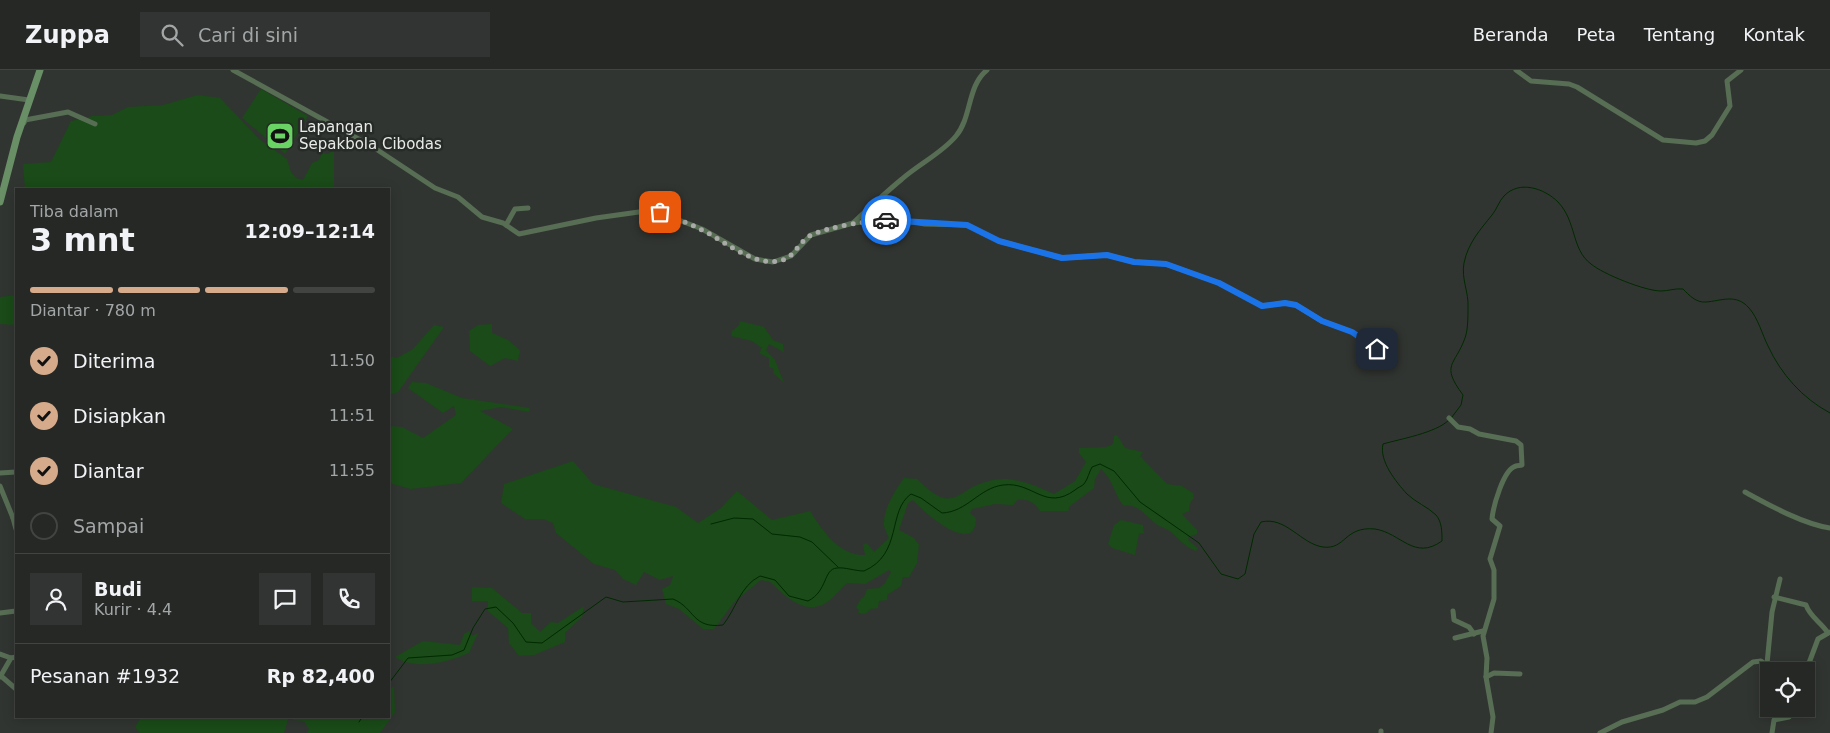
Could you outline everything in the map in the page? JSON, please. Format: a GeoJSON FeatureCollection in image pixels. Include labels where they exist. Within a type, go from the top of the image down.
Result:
{"type":"FeatureCollection","features":[{"type":"Feature","properties":{"kind":"main road"},"geometry":{"type":"LineString","coordinates":[[0,202],[19,128],[40,70]]}},
{"type":"Feature","properties":{"kind":"street"},"geometry":{"type":"LineString","coordinates":[[232,70],[373,147],[441,190],[453,194],[482,217],[506,225],[515,232],[524,234],[596,218],[653,210],[702,229],[755,259],[773,262],[791,256],[811,235],[853,224],[892,220],[925,224],[967,225],[999,241],[1062,258],[1107,255],[1134,262],[1166,264],[1219,283],[1262,306],[1285,303],[1296,305],[1322,321],[1352,332],[1377,349]]}},
{"type":"Feature","properties":{"kind":"street"},"geometry":{"type":"LineString","coordinates":[[853,224],[902,179],[954,138],[964,123],[971,98],[980,77],[987,70]]}},
{"type":"Feature","properties":{"kind":"street"},"geometry":{"type":"LineString","coordinates":[[1516,70],[1532,82],[1572,85],[1663,140],[1696,143],[1705,141],[1720,122],[1731,102],[1727,81],[1741,70]]}},
{"type":"Feature","properties":{"kind":"street"},"geometry":{"type":"LineString","coordinates":[[0,96],[29,100]]}},
{"type":"Feature","properties":{"kind":"street"},"geometry":{"type":"LineString","coordinates":[[19,128],[22,127],[25,120],[64,112],[73,113],[95,124]]}},
{"type":"Feature","properties":{"kind":"street"},"geometry":{"type":"LineString","coordinates":[[506,225],[515,209],[528,208]]}},
{"type":"Feature","properties":{"kind":"street"},"geometry":{"type":"LineString","coordinates":[[1449,418],[1453,424],[1479,434],[1516,441],[1521,445],[1522,450],[1522,465],[1513,468],[1495,499],[1492,520],[1500,527],[1490,559],[1494,570],[1494,596],[1483,632],[1487,658],[1487,676],[1494,717],[1491,733]]}},
{"type":"Feature","properties":{"kind":"street"},"geometry":{"type":"LineString","coordinates":[[0,473],[15,472]]}},
{"type":"Feature","properties":{"kind":"street"},"geometry":{"type":"LineString","coordinates":[[0,486],[14,518]]}},
{"type":"Feature","properties":{"kind":"street"},"geometry":{"type":"LineString","coordinates":[[1745,492],[1779,511],[1819,527],[1830,528]]}},
{"type":"Feature","properties":{"kind":"street"},"geometry":{"type":"LineString","coordinates":[[1767,662],[1774,597],[1780,579]]}},
{"type":"Feature","properties":{"kind":"street"},"geometry":{"type":"LineString","coordinates":[[1774,597],[1806,605],[1809,614],[1822,623],[1829,633],[1818,640],[1809,662]]}},
{"type":"Feature","properties":{"kind":"street"},"geometry":{"type":"LineString","coordinates":[[0,613],[15,611]]}},
{"type":"Feature","properties":{"kind":"street"},"geometry":{"type":"LineString","coordinates":[[1453,611],[1454,620],[1469,627],[1474,634]]}},
{"type":"Feature","properties":{"kind":"street"},"geometry":{"type":"LineString","coordinates":[[1455,638],[1483,632]]}},
{"type":"Feature","properties":{"kind":"street"},"geometry":{"type":"LineString","coordinates":[[0,654],[14,657],[0,677],[15,689]]}},
{"type":"Feature","properties":{"kind":"street"},"geometry":{"type":"LineString","coordinates":[[1600,733],[1622,722],[1662,710],[1680,702],[1695,702],[1707,698],[1733,679],[1748,664],[1757,661],[1760,662]]}},
{"type":"Feature","properties":{"kind":"street"},"geometry":{"type":"LineString","coordinates":[[1487,676],[1494,673],[1520,674]]}},
{"type":"Feature","properties":{"kind":"street"},"geometry":{"type":"LineString","coordinates":[[1772,733],[1774,720],[1789,717]]}},
{"type":"Feature","properties":{"kind":"green space","name":"Lapangan Sepakbola Cibodas"},"geometry":{"type":"Polygon","coordinates":[[[261,89],[308,116],[285,154],[242,118],[261,89]]]}},
{"type":"Feature","properties":{"kind":"green space"},"geometry":{"type":"Polygon","coordinates":[[[198,95],[220,98],[259,139],[287,159],[291,172],[296,178],[303,180],[312,163],[319,160],[322,153],[328,154],[334,150],[334,188],[25,188],[23,164],[51,162],[71,121],[93,116],[112,115],[128,107],[163,105],[198,95]]]}},
{"type":"Feature","properties":{"kind":"green space"},"geometry":{"type":"Polygon","coordinates":[[[15,295],[15,325],[0,324],[0,297],[15,295]]]}},
{"type":"Feature","properties":{"kind":"green space"},"geometry":{"type":"Polygon","coordinates":[[[740,321],[764,327],[773,340],[783,344],[784,352],[769,344],[766,350],[775,360],[784,383],[773,373],[774,369],[769,367],[769,358],[759,353],[762,348],[752,341],[731,336],[732,331],[739,325],[740,321]]]}},
{"type":"Feature","properties":{"kind":"green space"},"geometry":{"type":"Polygon","coordinates":[[[492,324],[492,333],[508,340],[520,350],[518,361],[505,358],[490,366],[470,351],[469,331],[478,325],[492,324]]]}},
{"type":"Feature","properties":{"kind":"green space"},"geometry":{"type":"Polygon","coordinates":[[[434,325],[444,327],[398,392],[390,395],[390,356],[397,358],[413,349],[434,325]]]}},
{"type":"Feature","properties":{"kind":"green space"},"geometry":{"type":"Polygon","coordinates":[[[412,382],[426,383],[462,398],[530,408],[529,412],[501,407],[480,411],[513,429],[461,483],[411,489],[390,483],[390,426],[402,427],[423,438],[456,415],[454,406],[443,413],[408,388],[412,382]]]}},
{"type":"Feature","properties":{"kind":"green space"},"geometry":{"type":"Polygon","coordinates":[[[1117,435],[1125,448],[1143,452],[1140,456],[1167,484],[1182,486],[1193,493],[1194,498],[1190,503],[1189,511],[1182,514],[1197,530],[1197,534],[1188,537],[1189,541],[1198,548],[1196,551],[1168,530],[1157,525],[1137,508],[1124,506],[1109,479],[1101,469],[1095,479],[1094,488],[1070,506],[1068,511],[1040,511],[1031,502],[1021,500],[1017,500],[1013,505],[995,504],[972,509],[970,513],[976,518],[974,529],[968,534],[959,533],[937,522],[913,500],[908,503],[899,530],[914,538],[919,545],[917,563],[909,577],[903,577],[901,586],[887,595],[887,600],[879,601],[878,608],[871,609],[865,614],[858,613],[859,610],[856,607],[864,597],[867,589],[879,588],[885,583],[891,572],[889,570],[865,584],[847,583],[827,602],[816,607],[809,607],[794,602],[770,582],[761,580],[735,601],[714,629],[703,629],[679,609],[666,604],[662,589],[670,585],[673,576],[660,580],[644,572],[636,585],[623,579],[615,570],[594,564],[556,533],[553,523],[543,519],[525,519],[501,503],[504,484],[573,461],[593,484],[676,507],[698,523],[721,508],[737,491],[772,520],[810,511],[826,534],[839,547],[856,554],[865,555],[863,545],[867,543],[874,552],[889,538],[884,526],[886,511],[904,478],[917,479],[940,497],[949,498],[956,497],[981,483],[1002,479],[1025,482],[1054,494],[1075,481],[1086,462],[1079,453],[1079,448],[1106,447],[1113,444],[1114,436],[1117,435]]]}},
{"type":"Feature","properties":{"kind":"green space"},"geometry":{"type":"Polygon","coordinates":[[[1121,520],[1143,525],[1144,533],[1139,534],[1135,555],[1112,548],[1108,544],[1114,525],[1121,520]]]}},
{"type":"Feature","properties":{"kind":"green space"},"geometry":{"type":"Polygon","coordinates":[[[472,587],[492,588],[522,613],[531,613],[531,623],[540,632],[551,622],[558,623],[584,606],[582,617],[565,633],[565,642],[534,655],[519,656],[509,643],[508,628],[488,611],[488,601],[472,601],[472,587]]]}},
{"type":"Feature","properties":{"kind":"green space"},"geometry":{"type":"Polygon","coordinates":[[[469,631],[472,636],[478,633],[469,653],[461,656],[432,664],[412,664],[395,657],[423,641],[460,645],[464,634],[469,631]]]}},
{"type":"Feature","properties":{"kind":"green space"},"geometry":{"type":"Polygon","coordinates":[[[394,686],[395,712],[380,733],[307,733],[309,729],[304,721],[293,720],[292,718],[390,718],[390,689],[394,686]]]}},
{"type":"Feature","properties":{"kind":"green space"},"geometry":{"type":"Polygon","coordinates":[[[141,718],[288,718],[284,733],[140,733],[135,727],[141,718]]]}},
{"type":"Feature","properties":{"kind":"waterway"},"geometry":{"type":"LineString","coordinates":[[1452,417],[1461,405],[1463,395],[1456,385],[1451,371],[1454,360],[1465,338],[1467,327],[1468,302],[1463,269],[1468,249],[1494,213],[1502,198],[1510,191],[1524,187],[1546,193],[1558,202],[1568,218],[1580,251],[1597,268],[1624,281],[1654,290],[1683,289],[1699,301],[1734,299],[1744,303],[1755,316],[1773,356],[1786,376],[1810,400],[1830,413]]}},
{"type":"Feature","properties":{"kind":"waterway"},"geometry":{"type":"LineString","coordinates":[[390,682],[408,658],[452,655],[464,650],[473,628],[485,609],[496,607],[513,623],[526,642],[542,643],[606,597],[623,602],[673,599],[686,607],[699,621],[713,625],[723,625],[743,592],[753,580],[760,576],[775,580],[789,596],[808,601],[819,592],[829,572],[833,569],[864,571],[876,564],[890,544],[899,511],[904,501],[911,494],[921,498],[942,513],[959,509],[987,490],[1003,485],[1023,487],[1047,497],[1055,498],[1065,496],[1083,485],[1092,467],[1100,464],[1114,471],[1140,502],[1199,543],[1221,574],[1238,579],[1245,574],[1254,534],[1261,522],[1270,521],[1286,526],[1315,545],[1323,547],[1336,545],[1351,534],[1365,529],[1384,531],[1415,547],[1432,546],[1442,541],[1442,531],[1436,515],[1407,494],[1386,464],[1382,451],[1383,444],[1436,429],[1449,420]]}},
{"type":"Feature","properties":{"kind":"waterway"},"geometry":{"type":"LineString","coordinates":[[711,524],[734,518],[753,519],[772,534],[800,537],[812,542],[838,567]]}},
{"type":"Feature","properties":{"kind":"waterway"},"geometry":{"type":"LineString","coordinates":[[359,722],[362,718]]}},
{"type":"Feature","properties":{"kind":"way so far"},"geometry":{"type":"LineString","coordinates":[[660,212],[702,229],[755,259],[767,262],[778,262],[791,256],[811,235],[853,224],[886,220]]}},
{"type":"Feature","properties":{"kind":"place","name":"Lapangan Sepakbola Cibodas"},"geometry":{"type":"Point","coordinates":[280,136]}},
{"type":"Feature","properties":{"kind":"route"},"geometry":{"type":"LineString","coordinates":[[886,220],[925,224],[967,225],[999,241],[1062,258],[1107,255],[1138,263],[1166,264],[1195,276],[1222,284],[1257,305],[1267,307],[1285,303],[1296,305],[1322,321],[1352,332],[1377,349]]}}]}
